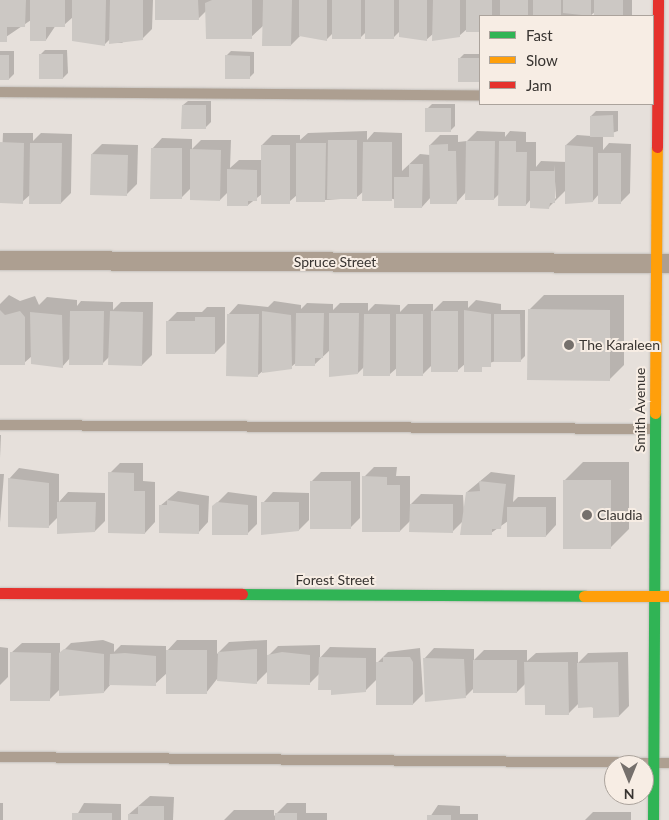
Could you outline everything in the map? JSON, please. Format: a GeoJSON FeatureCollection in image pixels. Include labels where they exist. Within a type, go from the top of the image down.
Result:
{"type":"FeatureCollection","features":[{"type":"Feature","properties":{"kind":"street","name":"Smith Avenue"},"geometry":{"type":"LineString","coordinates":[[653,755],[655,429],[662,263],[655,96],[658,0]]}},
{"type":"Feature","properties":{"kind":"street","name":"Spruce Street"},"geometry":{"type":"LineString","coordinates":[[0,260],[662,263]]}},
{"type":"Feature","properties":{"kind":"street","name":"Forest Street"},"geometry":{"type":"LineString","coordinates":[[0,593],[669,596]]}},
{"type":"Feature","properties":{"kind":"street","name":"Smith Avenue"},"geometry":{"type":"LineString","coordinates":[[653,805],[653,820]]}},
{"type":"Feature","properties":{"kind":"lane"},"geometry":{"type":"LineString","coordinates":[[0,92],[479,95]]}},
{"type":"Feature","properties":{"kind":"lane"},"geometry":{"type":"LineString","coordinates":[[655,96],[669,97]]}},
{"type":"Feature","properties":{"kind":"lane"},"geometry":{"type":"LineString","coordinates":[[0,425],[669,429]]}},
{"type":"Feature","properties":{"kind":"lane"},"geometry":{"type":"LineString","coordinates":[[0,757],[604,763]]}},
{"type":"Feature","properties":{"kind":"lane"},"geometry":{"type":"LineString","coordinates":[[654,763],[669,763]]}},
{"type":"Feature","properties":{"kind":"building"},"geometry":{"type":"Polygon","coordinates":[[[0,0],[26,0],[25,27],[7,27],[7,42],[0,42],[0,0]]]}},
{"type":"Feature","properties":{"kind":"building"},"geometry":{"type":"Polygon","coordinates":[[[30,0],[65,0],[65,27],[46,27],[46,41],[30,41],[30,0]]]}},
{"type":"Feature","properties":{"kind":"building"},"geometry":{"type":"Polygon","coordinates":[[[72,0],[106,0],[105,46],[72,41],[72,0]]]}},
{"type":"Feature","properties":{"kind":"building"},"geometry":{"type":"Polygon","coordinates":[[[110,0],[143,0],[143,40],[109,44],[110,0]]]}},
{"type":"Feature","properties":{"kind":"building"},"geometry":{"type":"Polygon","coordinates":[[[155,0],[198,0],[199,20],[155,20],[155,0]]]}},
{"type":"Feature","properties":{"kind":"building"},"geometry":{"type":"Polygon","coordinates":[[[212,0],[252,0],[252,39],[206,39],[205,3],[212,0]]]}},
{"type":"Feature","properties":{"kind":"building"},"geometry":{"type":"Polygon","coordinates":[[[263,0],[292,0],[291,46],[262,46],[263,0]]]}},
{"type":"Feature","properties":{"kind":"building"},"geometry":{"type":"Polygon","coordinates":[[[299,0],[327,0],[327,41],[299,36],[299,0]]]}},
{"type":"Feature","properties":{"kind":"building"},"geometry":{"type":"Polygon","coordinates":[[[332,0],[361,0],[361,39],[332,39],[332,0]]]}},
{"type":"Feature","properties":{"kind":"building"},"geometry":{"type":"Polygon","coordinates":[[[365,0],[394,0],[394,39],[365,39],[365,0]]]}},
{"type":"Feature","properties":{"kind":"building"},"geometry":{"type":"Polygon","coordinates":[[[399,0],[427,0],[427,41],[399,37],[399,0]]]}},
{"type":"Feature","properties":{"kind":"building"},"geometry":{"type":"Polygon","coordinates":[[[433,0],[460,0],[460,37],[432,41],[433,0]]]}},
{"type":"Feature","properties":{"kind":"building"},"geometry":{"type":"Polygon","coordinates":[[[466,0],[492,0],[492,15],[479,15],[479,32],[466,32],[466,0]]]}},
{"type":"Feature","properties":{"kind":"building"},"geometry":{"type":"Polygon","coordinates":[[[500,0],[528,0],[528,15],[500,15],[500,0]]]}},
{"type":"Feature","properties":{"kind":"building"},"geometry":{"type":"Polygon","coordinates":[[[533,0],[561,0],[561,15],[533,15],[533,0]]]}},
{"type":"Feature","properties":{"kind":"building"},"geometry":{"type":"Polygon","coordinates":[[[563,0],[591,0],[591,15],[563,13],[563,0]]]}},
{"type":"Feature","properties":{"kind":"building"},"geometry":{"type":"Polygon","coordinates":[[[594,0],[623,0],[623,15],[594,15],[594,0]]]}},
{"type":"Feature","properties":{"kind":"building"},"geometry":{"type":"Polygon","coordinates":[[[39,54],[63,54],[63,79],[39,79],[39,54]]]}},
{"type":"Feature","properties":{"kind":"building"},"geometry":{"type":"Polygon","coordinates":[[[0,55],[9,55],[9,80],[0,80],[0,55]]]}},
{"type":"Feature","properties":{"kind":"building"},"geometry":{"type":"Polygon","coordinates":[[[225,55],[250,56],[250,79],[225,79],[225,55]]]}},
{"type":"Feature","properties":{"kind":"building"},"geometry":{"type":"Polygon","coordinates":[[[458,58],[479,58],[479,82],[458,82],[458,58]]]}},
{"type":"Feature","properties":{"kind":"building"},"geometry":{"type":"Polygon","coordinates":[[[182,105],[206,105],[206,129],[181,129],[182,105]]]}},
{"type":"Feature","properties":{"kind":"building"},"geometry":{"type":"Polygon","coordinates":[[[425,108],[451,108],[451,132],[425,132],[425,108]]]}},
{"type":"Feature","properties":{"kind":"building"},"geometry":{"type":"Polygon","coordinates":[[[613,115],[614,137],[590,137],[590,116],[613,115]]]}},
{"type":"Feature","properties":{"kind":"building"},"geometry":{"type":"Polygon","coordinates":[[[328,140],[357,140],[357,199],[327,199],[328,140]]]}},
{"type":"Feature","properties":{"kind":"building"},"geometry":{"type":"Polygon","coordinates":[[[466,141],[495,141],[494,200],[465,200],[466,141]]]}},
{"type":"Feature","properties":{"kind":"building"},"geometry":{"type":"Polygon","coordinates":[[[499,141],[516,141],[516,152],[527,152],[526,206],[498,206],[499,141]]]}},
{"type":"Feature","properties":{"kind":"building"},"geometry":{"type":"Polygon","coordinates":[[[0,142],[24,143],[23,204],[0,203],[0,142]]]}},
{"type":"Feature","properties":{"kind":"building"},"geometry":{"type":"Polygon","coordinates":[[[363,142],[392,142],[392,201],[362,201],[363,142]]]}},
{"type":"Feature","properties":{"kind":"building"},"geometry":{"type":"Polygon","coordinates":[[[30,143],[62,143],[61,204],[29,204],[30,143]]]}},
{"type":"Feature","properties":{"kind":"building"},"geometry":{"type":"Polygon","coordinates":[[[296,143],[326,143],[325,202],[296,202],[296,143]]]}},
{"type":"Feature","properties":{"kind":"building"},"geometry":{"type":"Polygon","coordinates":[[[448,144],[448,151],[456,151],[457,204],[430,204],[429,145],[448,144]]]}},
{"type":"Feature","properties":{"kind":"building"},"geometry":{"type":"Polygon","coordinates":[[[261,145],[290,145],[290,204],[261,204],[261,145]]]}},
{"type":"Feature","properties":{"kind":"building"},"geometry":{"type":"Polygon","coordinates":[[[565,145],[593,147],[593,202],[565,204],[565,145]]]}},
{"type":"Feature","properties":{"kind":"building"},"geometry":{"type":"Polygon","coordinates":[[[151,148],[182,148],[182,199],[150,199],[151,148]]]}},
{"type":"Feature","properties":{"kind":"building"},"geometry":{"type":"Polygon","coordinates":[[[190,149],[221,150],[220,201],[190,200],[190,149]]]}},
{"type":"Feature","properties":{"kind":"building"},"geometry":{"type":"Polygon","coordinates":[[[598,153],[621,153],[621,204],[598,204],[598,153]]]}},
{"type":"Feature","properties":{"kind":"building"},"geometry":{"type":"Polygon","coordinates":[[[91,154],[128,155],[127,196],[90,195],[91,154]]]}},
{"type":"Feature","properties":{"kind":"building"},"geometry":{"type":"Polygon","coordinates":[[[409,164],[423,164],[422,208],[394,208],[394,177],[409,177],[409,164]]]}},
{"type":"Feature","properties":{"kind":"building"},"geometry":{"type":"Polygon","coordinates":[[[227,169],[257,170],[257,201],[248,201],[248,206],[227,206],[227,169]]]}},
{"type":"Feature","properties":{"kind":"building"},"geometry":{"type":"Polygon","coordinates":[[[530,171],[555,171],[555,203],[550,203],[549,209],[530,208],[530,171]]]}},
{"type":"Feature","properties":{"kind":"building","name":"The Karaleen"},"geometry":{"type":"Polygon","coordinates":[[[528,309],[610,310],[610,381],[527,380],[528,309]]]}},
{"type":"Feature","properties":{"kind":"building"},"geometry":{"type":"Polygon","coordinates":[[[0,310],[5,315],[20,311],[25,317],[25,365],[0,365],[0,310]]]}},
{"type":"Feature","properties":{"kind":"building"},"geometry":{"type":"Polygon","coordinates":[[[464,310],[491,314],[491,367],[482,367],[482,372],[464,372],[464,310]]]}},
{"type":"Feature","properties":{"kind":"building"},"geometry":{"type":"Polygon","coordinates":[[[70,311],[104,311],[103,365],[69,365],[70,311]]]}},
{"type":"Feature","properties":{"kind":"building"},"geometry":{"type":"Polygon","coordinates":[[[110,311],[143,312],[142,366],[108,365],[110,311]]]}},
{"type":"Feature","properties":{"kind":"building"},"geometry":{"type":"Polygon","coordinates":[[[262,311],[291,315],[292,369],[262,373],[262,311]]]}},
{"type":"Feature","properties":{"kind":"building"},"geometry":{"type":"Polygon","coordinates":[[[431,311],[458,311],[458,372],[431,372],[431,311]]]}},
{"type":"Feature","properties":{"kind":"building"},"geometry":{"type":"Polygon","coordinates":[[[30,312],[62,315],[63,368],[31,364],[30,312]]]}},
{"type":"Feature","properties":{"kind":"building"},"geometry":{"type":"Polygon","coordinates":[[[296,313],[324,313],[323,358],[315,358],[315,366],[295,366],[296,313]]]}},
{"type":"Feature","properties":{"kind":"building"},"geometry":{"type":"Polygon","coordinates":[[[329,313],[359,313],[358,374],[329,377],[329,313]]]}},
{"type":"Feature","properties":{"kind":"building"},"geometry":{"type":"Polygon","coordinates":[[[227,314],[259,314],[258,377],[226,376],[227,314]]]}},
{"type":"Feature","properties":{"kind":"building"},"geometry":{"type":"Polygon","coordinates":[[[364,314],[390,314],[390,376],[363,376],[364,314]]]}},
{"type":"Feature","properties":{"kind":"building"},"geometry":{"type":"Polygon","coordinates":[[[396,314],[423,314],[423,376],[396,376],[396,314]]]}},
{"type":"Feature","properties":{"kind":"building"},"geometry":{"type":"Polygon","coordinates":[[[494,314],[520,314],[521,362],[494,362],[494,314]]]}},
{"type":"Feature","properties":{"kind":"building"},"geometry":{"type":"Polygon","coordinates":[[[195,317],[215,317],[215,354],[166,354],[166,321],[195,321],[195,317]]]}},
{"type":"Feature","properties":{"kind":"building"},"geometry":{"type":"Polygon","coordinates":[[[108,472],[134,473],[134,491],[145,491],[145,534],[108,533],[108,472]]]}},
{"type":"Feature","properties":{"kind":"building"},"geometry":{"type":"Polygon","coordinates":[[[362,476],[387,477],[387,485],[400,485],[400,532],[362,532],[362,476]]]}},
{"type":"Feature","properties":{"kind":"building"},"geometry":{"type":"Polygon","coordinates":[[[8,478],[49,483],[49,528],[8,527],[8,478]]]}},
{"type":"Feature","properties":{"kind":"building","name":"Claudia"},"geometry":{"type":"Polygon","coordinates":[[[563,480],[611,480],[611,549],[563,549],[563,480]]]}},
{"type":"Feature","properties":{"kind":"building"},"geometry":{"type":"Polygon","coordinates":[[[310,481],[351,481],[351,529],[310,529],[310,481]]]}},
{"type":"Feature","properties":{"kind":"building"},"geometry":{"type":"Polygon","coordinates":[[[479,481],[506,484],[501,529],[492,529],[492,535],[460,535],[466,492],[480,491],[479,481]]]}},
{"type":"Feature","properties":{"kind":"building"},"geometry":{"type":"Polygon","coordinates":[[[167,500],[199,505],[199,534],[159,533],[159,505],[167,505],[167,500]]]}},
{"type":"Feature","properties":{"kind":"building"},"geometry":{"type":"Polygon","coordinates":[[[57,502],[96,502],[95,532],[57,534],[57,502]]]}},
{"type":"Feature","properties":{"kind":"building"},"geometry":{"type":"Polygon","coordinates":[[[217,502],[248,505],[248,535],[212,535],[212,506],[217,502]]]}},
{"type":"Feature","properties":{"kind":"building"},"geometry":{"type":"Polygon","coordinates":[[[261,502],[299,502],[299,531],[261,535],[261,502]]]}},
{"type":"Feature","properties":{"kind":"building"},"geometry":{"type":"Polygon","coordinates":[[[410,504],[453,504],[453,533],[409,532],[410,504]]]}},
{"type":"Feature","properties":{"kind":"building"},"geometry":{"type":"Polygon","coordinates":[[[507,507],[546,507],[546,537],[507,537],[507,507]]]}},
{"type":"Feature","properties":{"kind":"building"},"geometry":{"type":"Polygon","coordinates":[[[64,649],[104,654],[104,693],[59,696],[59,653],[64,649]]]}},
{"type":"Feature","properties":{"kind":"building"},"geometry":{"type":"Polygon","coordinates":[[[257,649],[257,684],[217,681],[218,652],[257,649]]]}},
{"type":"Feature","properties":{"kind":"building"},"geometry":{"type":"Polygon","coordinates":[[[166,650],[207,650],[207,694],[166,694],[166,650]]]}},
{"type":"Feature","properties":{"kind":"building"},"geometry":{"type":"Polygon","coordinates":[[[10,652],[51,653],[50,701],[10,701],[10,652]]]}},
{"type":"Feature","properties":{"kind":"building"},"geometry":{"type":"Polygon","coordinates":[[[282,652],[310,655],[310,685],[267,684],[267,655],[282,652]]]}},
{"type":"Feature","properties":{"kind":"building"},"geometry":{"type":"Polygon","coordinates":[[[125,653],[156,656],[156,686],[109,685],[110,654],[125,653]]]}},
{"type":"Feature","properties":{"kind":"building"},"geometry":{"type":"Polygon","coordinates":[[[319,657],[366,658],[366,692],[331,695],[331,690],[318,690],[319,657]]]}},
{"type":"Feature","properties":{"kind":"building"},"geometry":{"type":"Polygon","coordinates":[[[383,657],[410,657],[413,662],[413,705],[376,705],[376,662],[383,662],[383,657]]]}},
{"type":"Feature","properties":{"kind":"building"},"geometry":{"type":"Polygon","coordinates":[[[423,658],[464,659],[466,698],[425,702],[423,658]]]}},
{"type":"Feature","properties":{"kind":"building"},"geometry":{"type":"Polygon","coordinates":[[[473,660],[517,660],[517,693],[473,693],[473,660]]]}},
{"type":"Feature","properties":{"kind":"building"},"geometry":{"type":"Polygon","coordinates":[[[524,662],[568,662],[569,715],[545,715],[545,705],[525,705],[524,662]]]}},
{"type":"Feature","properties":{"kind":"building"},"geometry":{"type":"Polygon","coordinates":[[[618,662],[619,717],[593,718],[593,707],[578,708],[577,663],[618,662]]]}},
{"type":"Feature","properties":{"kind":"building"},"geometry":{"type":"Polygon","coordinates":[[[138,806],[164,806],[164,820],[128,820],[128,814],[138,814],[138,806]]]}},
{"type":"Feature","properties":{"kind":"building"},"geometry":{"type":"Polygon","coordinates":[[[72,813],[112,813],[112,820],[72,820],[72,813]]]}},
{"type":"Feature","properties":{"kind":"building"},"geometry":{"type":"Polygon","coordinates":[[[275,813],[297,813],[297,820],[275,820],[275,813]]]}},
{"type":"Feature","properties":{"kind":"building"},"geometry":{"type":"Polygon","coordinates":[[[427,815],[451,815],[451,820],[427,820],[427,815]]]}},
{"type":"Feature","properties":{"kind":"traffic: fast"},"geometry":{"type":"LineString","coordinates":[[653,820],[655,413]]}},
{"type":"Feature","properties":{"kind":"traffic: fast"},"geometry":{"type":"LineString","coordinates":[[242,594],[584,596]]}},
{"type":"Feature","properties":{"kind":"traffic: slow"},"geometry":{"type":"LineString","coordinates":[[655,413],[657,147]]}},
{"type":"Feature","properties":{"kind":"traffic: slow"},"geometry":{"type":"LineString","coordinates":[[584,596],[669,596]]}},
{"type":"Feature","properties":{"kind":"traffic: jam"},"geometry":{"type":"LineString","coordinates":[[657,147],[658,0]]}},
{"type":"Feature","properties":{"kind":"traffic: jam"},"geometry":{"type":"LineString","coordinates":[[0,593],[242,594]]}},
{"type":"Feature","properties":{"kind":"place","name":"The Karaleen"},"geometry":{"type":"Point","coordinates":[569,345]}},
{"type":"Feature","properties":{"kind":"place","name":"Claudia"},"geometry":{"type":"Point","coordinates":[587,515]}}]}
